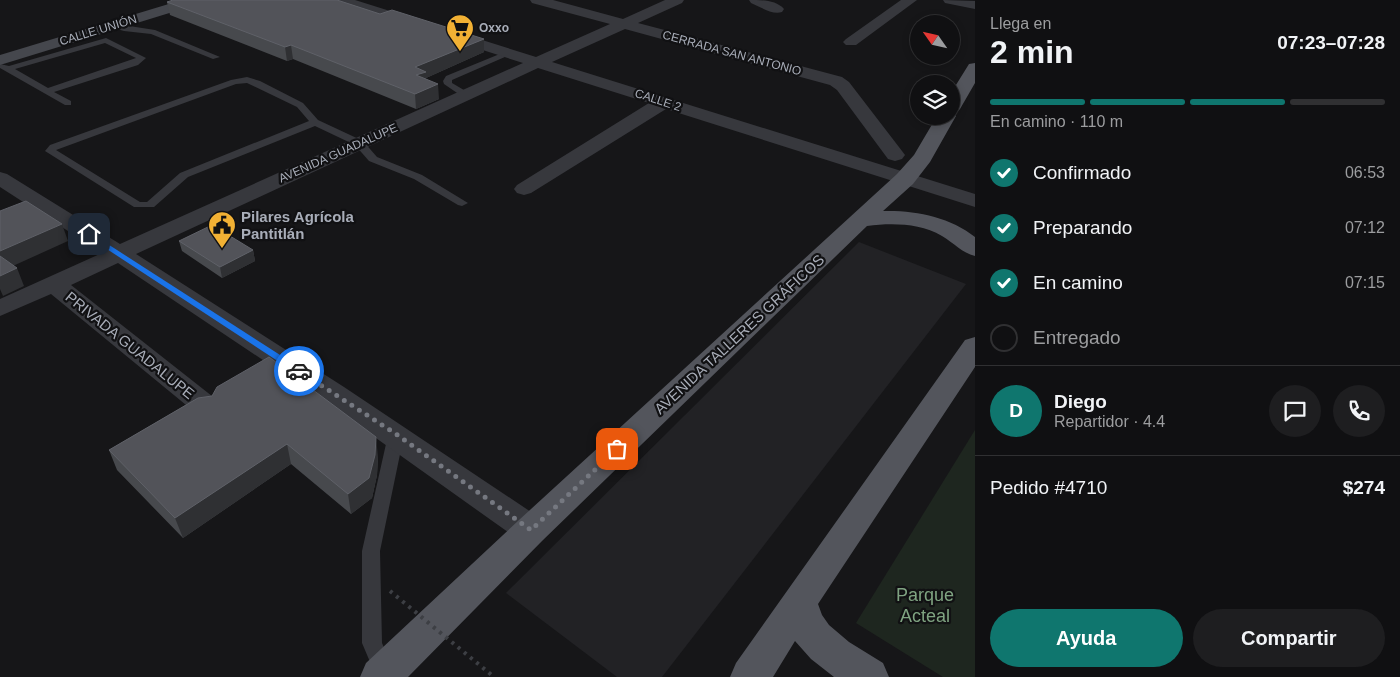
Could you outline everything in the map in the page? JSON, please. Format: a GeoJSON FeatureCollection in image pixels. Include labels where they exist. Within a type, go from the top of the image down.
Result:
{"type":"FeatureCollection","features":[{"type":"Feature","properties":{"kind":"main road"},"geometry":{"type":"LineString","coordinates":[[960,94],[975,68]]}},
{"type":"Feature","properties":{"kind":"main road","name":"AVENIDA TALLERES GRÁFICOS"},"geometry":{"type":"LineString","coordinates":[[382,675],[531,530],[860,220],[900,167],[923,158],[942,125]]}},
{"type":"Feature","properties":{"kind":"main road"},"geometry":{"type":"LineString","coordinates":[[860,220],[886,216],[924,221],[959,236],[975,249]]}},
{"type":"Feature","properties":{"kind":"main road"},"geometry":{"type":"LineString","coordinates":[[750,677],[799,602],[975,346]]}},
{"type":"Feature","properties":{"kind":"main road"},"geometry":{"type":"LineString","coordinates":[[799,602],[801,617],[810,633],[838,657],[869,677]]}},
{"type":"Feature","properties":{"kind":"street","name":"CALLE UNIÓN"},"geometry":{"type":"LineString","coordinates":[[2,65],[112,26],[197,0]]}},
{"type":"Feature","properties":{"kind":"street","name":"CALLE 2"},"geometry":{"type":"LineString","coordinates":[[341,0],[664,102],[900,167],[975,201]]}},
{"type":"Feature","properties":{"kind":"street","name":"CERRADA SAN ANTONIO"},"geometry":{"type":"LineString","coordinates":[[537,0],[836,82],[843,86],[900,167]]}},
{"type":"Feature","properties":{"kind":"street","name":"AVENIDA GUADALUPE"},"geometry":{"type":"LineString","coordinates":[[0,308],[359,143],[677,0]]}},
{"type":"Feature","properties":{"kind":"street"},"geometry":{"type":"LineString","coordinates":[[756,0],[777,9]]}},
{"type":"Feature","properties":{"kind":"street"},"geometry":{"type":"LineString","coordinates":[[851,42],[910,0]]}},
{"type":"Feature","properties":{"kind":"street"},"geometry":{"type":"LineString","coordinates":[[524,189],[664,102]]}},
{"type":"Feature","properties":{"kind":"street"},"geometry":{"type":"LineString","coordinates":[[0,178],[119,253],[396,434],[531,530]]}},
{"type":"Feature","properties":{"kind":"street","name":"PRIVADA GUADALUPE"},"geometry":{"type":"LineString","coordinates":[[53,283],[206,407]]}},
{"type":"Feature","properties":{"kind":"lane"},"geometry":{"type":"LineString","coordinates":[[112,26],[152,32],[216,57]]}},
{"type":"Feature","properties":{"kind":"lane"},"geometry":{"type":"LineString","coordinates":[[2,65],[101,40],[106,40],[142,58],[134,63],[47,91]]}},
{"type":"Feature","properties":{"kind":"lane"},"geometry":{"type":"LineString","coordinates":[[466,95],[448,84],[447,81],[450,78],[510,53]]}},
{"type":"Feature","properties":{"kind":"lane"},"geometry":{"type":"LineString","coordinates":[[2,65],[68,104]]}},
{"type":"Feature","properties":{"kind":"lane"},"geometry":{"type":"LineString","coordinates":[[315,122],[184,175],[150,205],[144,206],[138,206],[50,151],[54,147],[234,82],[247,80],[257,83],[300,105],[315,122],[359,143],[373,159],[418,177],[462,203]]}},
{"type":"Feature","properties":{"kind":"lane"},"geometry":{"type":"LineString","coordinates":[[382,675],[372,642],[371,551],[396,434]]}},
{"type":"Feature","properties":{"kind":"path"},"geometry":{"type":"LineString","coordinates":[[390,591],[494,677]]}},
{"type":"Feature","properties":{"kind":"shaded area"},"geometry":{"type":"Polygon","coordinates":[[[859,242],[966,284],[662,677],[617,677],[506,593],[859,242]]]}},
{"type":"Feature","properties":{"kind":"green space","name":"Parque Acteal"},"geometry":{"type":"Polygon","coordinates":[[[975,430],[975,677],[943,677],[856,623],[975,430]]]}},
{"type":"Feature","properties":{"kind":"building"},"geometry":{"type":"Polygon","coordinates":[[[173,0],[337,0],[380,14],[392,10],[484,39],[415,67],[426,72],[416,75],[438,84],[415,94],[291,45],[285,47],[167,2],[173,0]]]}},
{"type":"Feature","properties":{"kind":"building"},"geometry":{"type":"Polygon","coordinates":[[[26,201],[62,224],[0,251],[0,211],[26,201]]]}},
{"type":"Feature","properties":{"kind":"building"},"geometry":{"type":"Polygon","coordinates":[[[212,225],[253,250],[220,267],[179,241],[212,225]]]}},
{"type":"Feature","properties":{"kind":"building"},"geometry":{"type":"Polygon","coordinates":[[[0,256],[17,268],[0,276],[0,256]]]}},
{"type":"Feature","properties":{"kind":"building"},"geometry":{"type":"Polygon","coordinates":[[[269,357],[376,437],[375,455],[369,478],[348,494],[287,444],[175,518],[109,450],[198,398],[212,396],[217,387],[269,357]]]}},
{"type":"Feature","properties":{"kind":"way so far"},"geometry":{"type":"LineString","coordinates":[[299,371],[396,434],[531,530],[617,449]]}},
{"type":"Feature","properties":{"kind":"place","name":"Oxxo"},"geometry":{"type":"Point","coordinates":[460,52]}},
{"type":"Feature","properties":{"kind":"place","name":"Pilares Agrícola Pantitlán"},"geometry":{"type":"Point","coordinates":[222,249]}},
{"type":"Feature","properties":{"kind":"route"},"geometry":{"type":"LineString","coordinates":[[89,234],[299,371]]}}]}
